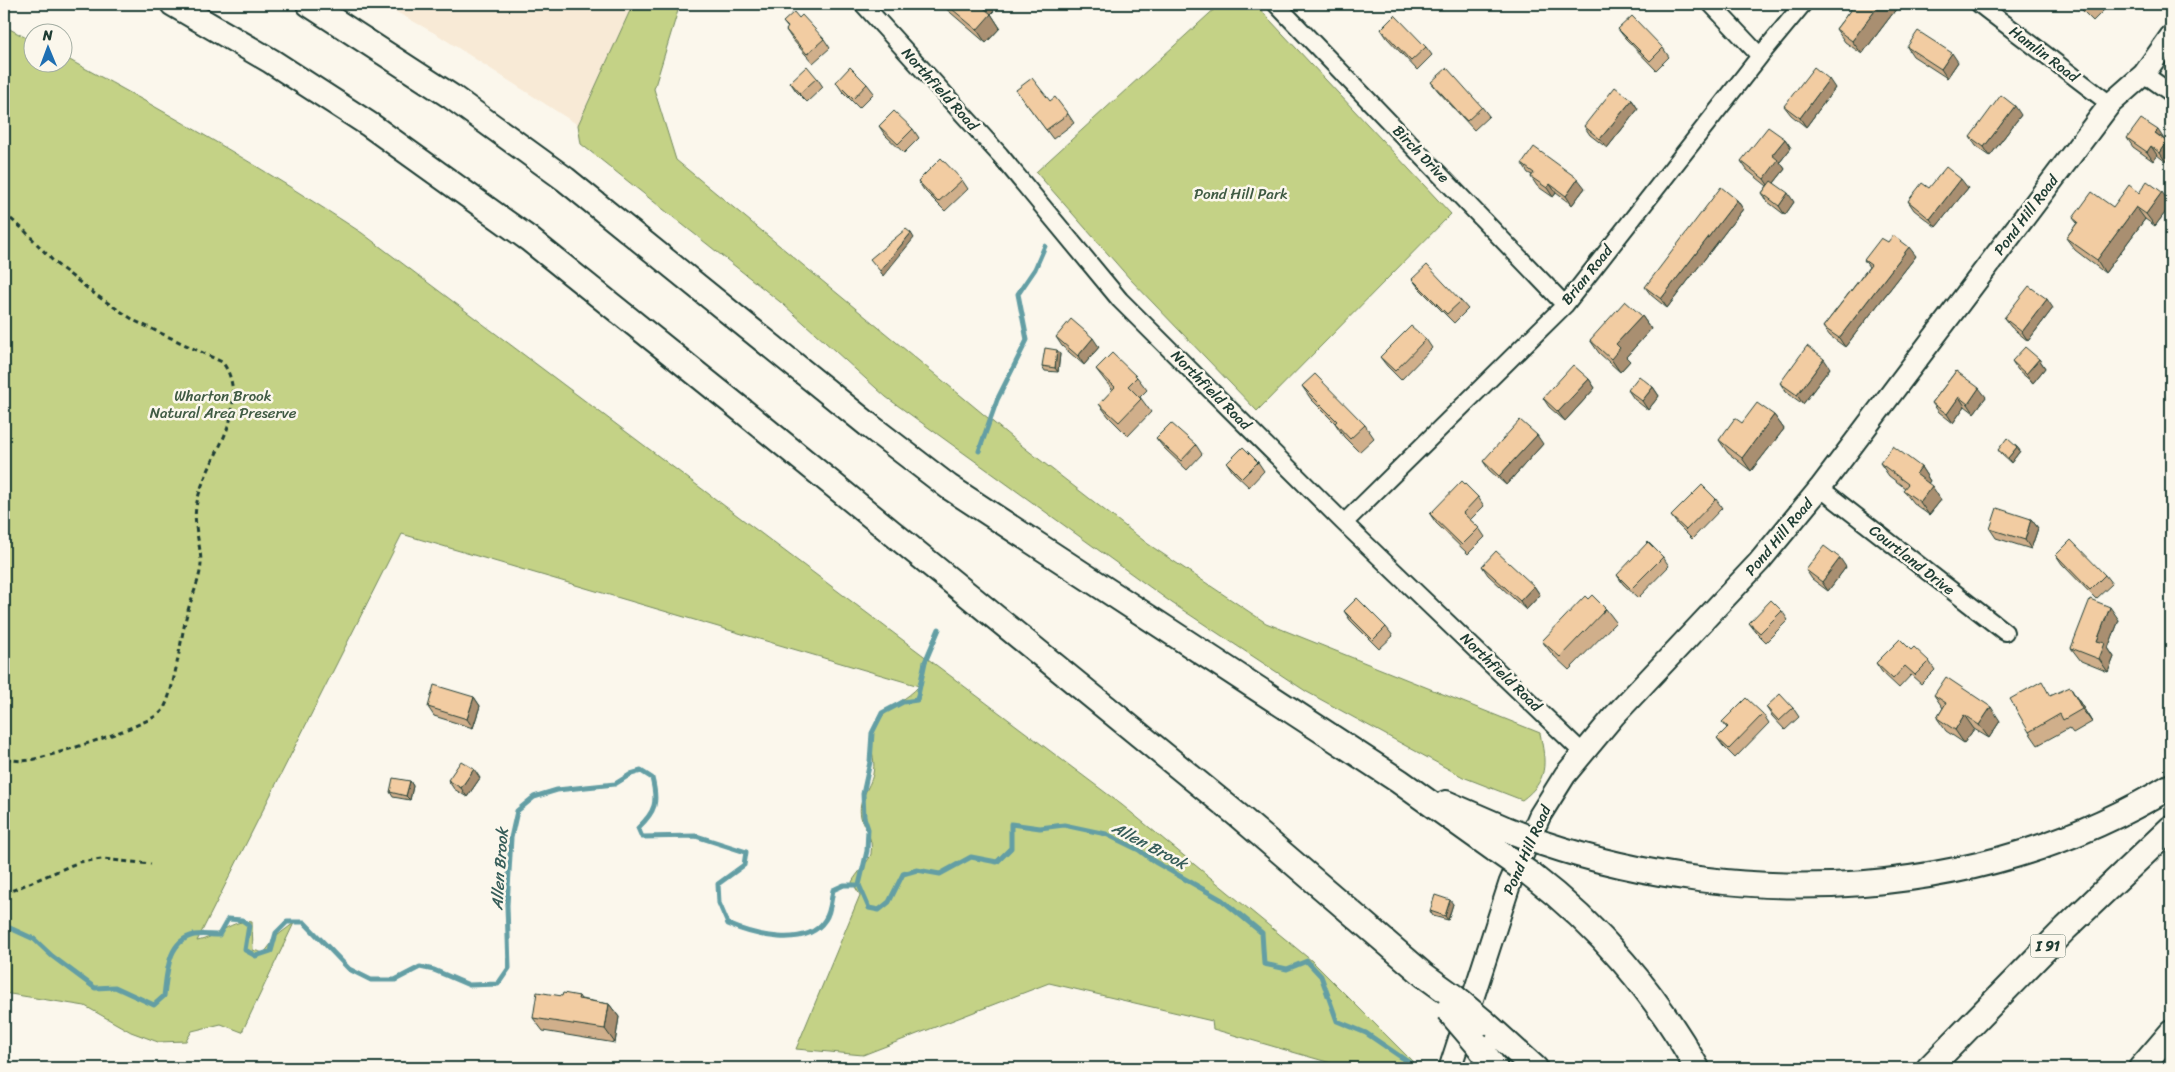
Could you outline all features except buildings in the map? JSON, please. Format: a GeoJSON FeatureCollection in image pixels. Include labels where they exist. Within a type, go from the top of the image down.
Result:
{"type":"FeatureCollection","features":[{"type":"Feature","properties":{"kind":"highway"},"geometry":{"type":"LineString","coordinates":[[173,4],[271,61],[362,120],[529,239],[751,417],[1240,817],[1424,975],[1480,1033],[1535,1068]]}},
{"type":"Feature","properties":{"kind":"highway"},"geometry":{"type":"LineString","coordinates":[[309,4],[437,87],[565,179],[871,427],[949,487],[1399,782],[1501,840],[1530,874],[1585,921],[1622,961],[1659,1007],[1697,1068]]}},
{"type":"Feature","properties":{"kind":"highway"},"geometry":{"type":"LineString","coordinates":[[1501,840],[1542,843],[1614,865],[1694,880],[1787,886],[1857,884],[1954,869],[2025,851],[2091,828],[2171,786]]}},
{"type":"Feature","properties":{"kind":"highway","name":"I 91"},"geometry":{"type":"LineString","coordinates":[[1929,1068],[2018,976],[2171,828]]}},
{"type":"Feature","properties":{"kind":"highway"},"geometry":{"type":"LineString","coordinates":[[1480,1033],[1495,1068]]}},
{"type":"Feature","properties":{"kind":"highway"},"geometry":{"type":"LineString","coordinates":[[2141,1068],[2171,1033]]}},
{"type":"Feature","properties":{"kind":"main road","name":"Pond Hill Road"},"geometry":{"type":"LineString","coordinates":[[1450,1068],[1496,923],[1522,853],[1552,795],[1583,752],[1614,716],[1760,562],[1820,488],[2110,104],[2144,74],[2171,36]]}},
{"type":"Feature","properties":{"kind":"street","name":"Birch Drive"},"geometry":{"type":"LineString","coordinates":[[1276,4],[1565,305]]}},
{"type":"Feature","properties":{"kind":"street"},"geometry":{"type":"LineString","coordinates":[[1710,4],[1760,56]]}},
{"type":"Feature","properties":{"kind":"street","name":"Brian Road"},"geometry":{"type":"LineString","coordinates":[[1344,523],[1565,305],[1760,56],[1804,4]]}},
{"type":"Feature","properties":{"kind":"street","name":"Hamlin Road"},"geometry":{"type":"LineString","coordinates":[[1979,4],[2110,104]]}},
{"type":"Feature","properties":{"kind":"street","name":"Northfield Road"},"geometry":{"type":"LineString","coordinates":[[869,6],[1000,155],[1120,300],[1344,523],[1583,752]]}},
{"type":"Feature","properties":{"kind":"street"},"geometry":{"type":"LineString","coordinates":[[2144,74],[2171,92]]}},
{"type":"Feature","properties":{"kind":"street","name":"Courtland Drive"},"geometry":{"type":"LineString","coordinates":[[1820,488],[2005,632]]}},
{"type":"Feature","properties":{"kind":"path"},"geometry":{"type":"LineString","coordinates":[[4,154],[8,181],[4,205]]}},
{"type":"Feature","properties":{"kind":"path"},"geometry":{"type":"LineString","coordinates":[[4,213],[24,230],[55,263],[96,295],[135,321],[222,362],[229,370],[232,399],[230,422],[200,491],[195,530],[200,549],[200,573],[186,614],[170,688],[163,710],[158,716],[144,722],[30,761],[4,758]]}},
{"type":"Feature","properties":{"kind":"path"},"geometry":{"type":"LineString","coordinates":[[4,894],[79,862],[102,859],[151,864]]}},
{"type":"Feature","properties":{"kind":"shaded area"},"geometry":{"type":"Polygon","coordinates":[[[382,4],[633,4],[578,125],[438,35],[382,4]]]}},
{"type":"Feature","properties":{"kind":"green space"},"geometry":{"type":"Polygon","coordinates":[[[633,4],[680,4],[654,89],[676,160],[1017,442],[1148,544],[1266,623],[1540,733],[1544,753],[1543,770],[1541,778],[1531,793],[1522,800],[1463,777],[1307,692],[1172,603],[886,397],[784,305],[581,144],[578,125],[633,4]]]}},
{"type":"Feature","properties":{"kind":"green space","name":"Pond Hill Park"},"geometry":{"type":"Polygon","coordinates":[[[1220,4],[1255,4],[1451,214],[1257,411],[1130,279],[1036,172],[1220,4]]]}},
{"type":"Feature","properties":{"kind":"green space","name":"Wharton Brook Natural Area Preserve"},"geometry":{"type":"Polygon","coordinates":[[[4,26],[22,36],[22,72],[72,72],[72,61],[220,145],[362,233],[1122,805],[1312,961],[1419,1068],[1348,1068],[1213,1029],[1212,1021],[1049,983],[863,1055],[796,1049],[860,895],[852,882],[871,854],[871,843],[862,822],[860,811],[862,799],[873,774],[872,737],[883,715],[919,686],[402,534],[197,941],[231,925],[252,922],[253,950],[264,953],[278,935],[294,923],[242,1032],[221,1024],[192,1031],[186,1041],[158,1042],[131,1032],[85,1006],[4,993],[4,26]]]}},
{"type":"Feature","properties":{"kind":"waterway"},"geometry":{"type":"LineString","coordinates":[[979,451],[997,400],[1027,340],[1018,294],[1035,269],[1045,246]]}},
{"type":"Feature","properties":{"kind":"waterway"},"geometry":{"type":"LineString","coordinates":[[859,885],[867,851],[868,829],[864,817],[863,794],[870,762],[872,733],[882,713],[903,702],[917,700],[925,662],[939,629]]}},
{"type":"Feature","properties":{"kind":"waterway","name":"Allen Brook"},"geometry":{"type":"LineString","coordinates":[[4,928],[10,928],[34,939],[52,956],[95,988],[115,987],[154,1005],[164,996],[170,960],[178,944],[185,938],[194,935],[219,935],[228,919],[242,920],[249,925],[245,950],[256,956],[271,951],[276,933],[287,922],[304,922],[349,969],[371,980],[395,980],[420,967],[434,970],[469,985],[498,984],[509,968],[507,905],[511,838],[517,811],[534,797],[557,790],[615,784],[631,774],[641,771],[652,778],[655,794],[652,811],[638,828],[642,837],[696,836],[746,852],[744,865],[718,884],[719,903],[728,924],[751,932],[779,937],[793,937],[805,934],[816,929],[825,920],[830,909],[833,890],[844,885],[859,885],[869,908],[879,910],[889,902],[903,874],[917,870],[940,874],[971,857],[997,862],[1011,848],[1011,824],[1040,828],[1064,825],[1106,834],[1139,850],[1155,862],[1222,900],[1262,933],[1264,964],[1287,969],[1307,961],[1321,976],[1337,1021],[1366,1033],[1417,1068]]}}]}
